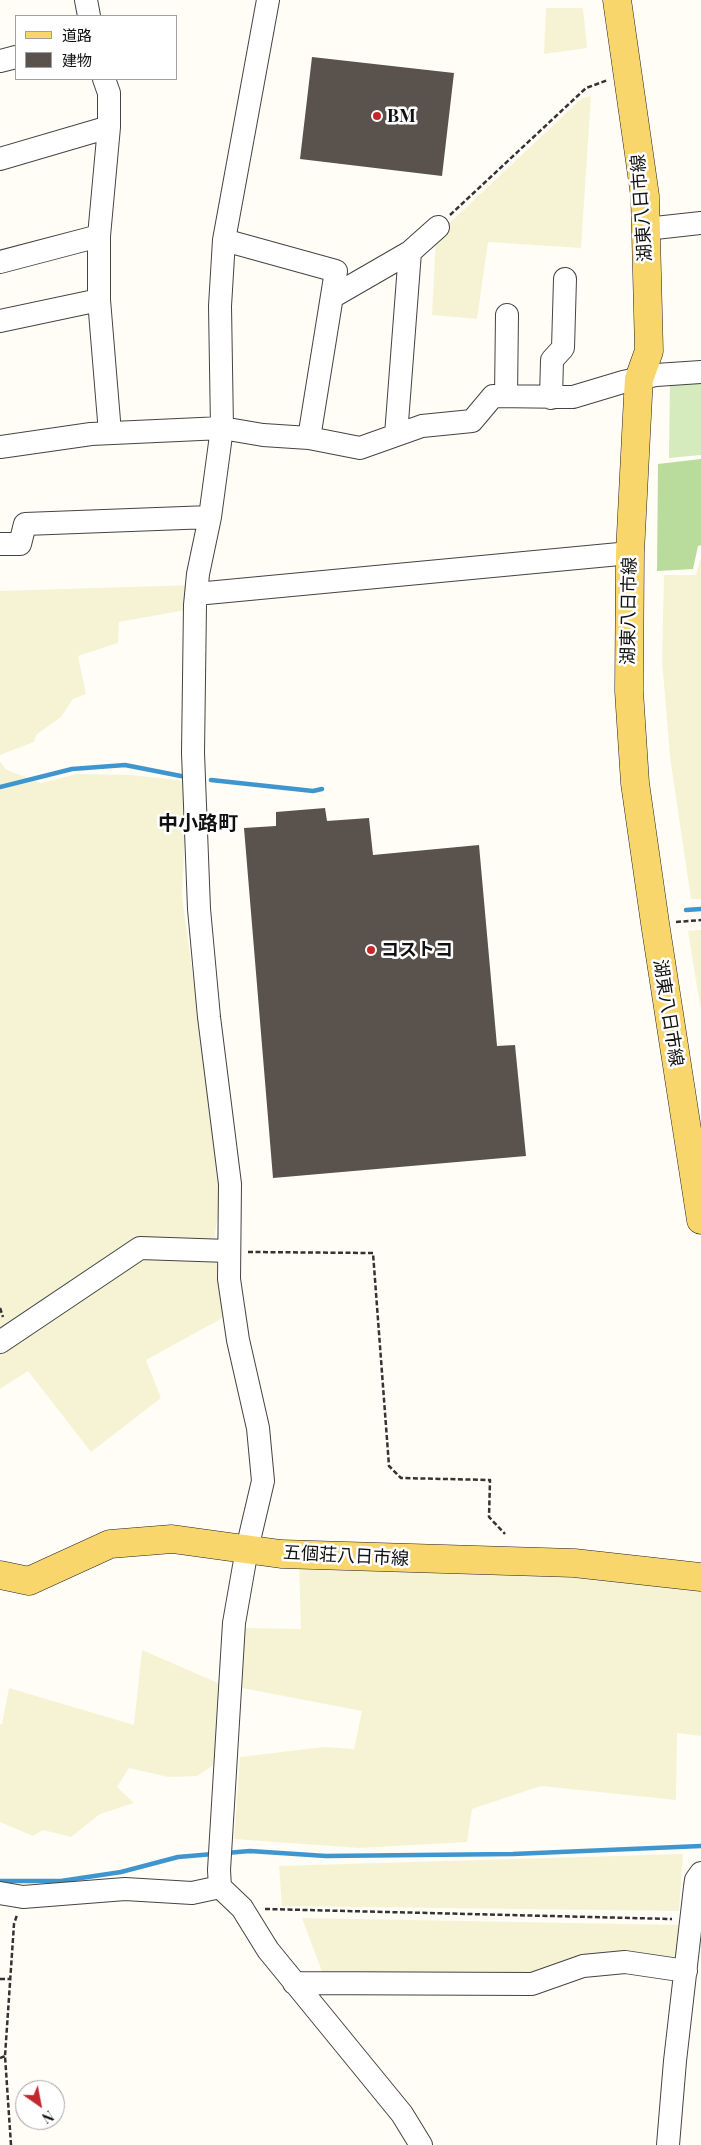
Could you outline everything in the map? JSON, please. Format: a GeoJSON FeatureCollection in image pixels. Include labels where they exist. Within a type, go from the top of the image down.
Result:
{"type":"FeatureCollection","features":[{"type":"Feature","properties":{"kind":"main road","name":"湖東八日市線"},"geometry":{"type":"LineString","coordinates":[[617,0],[645,196],[649,351],[640,378],[630,553],[628,691],[635,783],[670,1025],[701,1220]]}},
{"type":"Feature","properties":{"kind":"main road","name":"五個荘八日市線"},"geometry":{"type":"LineString","coordinates":[[0,1575],[29,1581],[110,1544],[172,1539],[247,1549],[334,1556],[574,1563],[701,1577]]}},
{"type":"Feature","properties":{"kind":"street"},"geometry":{"type":"LineString","coordinates":[[86,0],[89,15]]}},
{"type":"Feature","properties":{"kind":"street"},"geometry":{"type":"LineString","coordinates":[[268,0],[224,240],[220,306],[222,428],[210,517],[198,574],[196,594],[193,753],[199,909],[209,1017],[230,1184],[234,1251],[232,1308],[262,1458],[263,1481],[247,1549],[234,1623],[219,1869],[268,1950],[397,2107],[421,2145]]}},
{"type":"Feature","properties":{"kind":"street"},"geometry":{"type":"LineString","coordinates":[[0,61],[15,57]]}},
{"type":"Feature","properties":{"kind":"street"},"geometry":{"type":"LineString","coordinates":[[104,80],[109,93],[109,127],[100,236],[99,300],[110,433]]}},
{"type":"Feature","properties":{"kind":"street"},"geometry":{"type":"LineString","coordinates":[[0,159],[109,127]]}},
{"type":"Feature","properties":{"kind":"street"},"geometry":{"type":"LineString","coordinates":[[646,229],[701,222]]}},
{"type":"Feature","properties":{"kind":"street"},"geometry":{"type":"LineString","coordinates":[[332,297],[410,252],[438,227]]}},
{"type":"Feature","properties":{"kind":"street"},"geometry":{"type":"LineString","coordinates":[[0,262],[100,236]]}},
{"type":"Feature","properties":{"kind":"street"},"geometry":{"type":"LineString","coordinates":[[224,240],[336,271],[309,438]]}},
{"type":"Feature","properties":{"kind":"street"},"geometry":{"type":"LineString","coordinates":[[396,435],[410,252]]}},
{"type":"Feature","properties":{"kind":"street"},"geometry":{"type":"LineString","coordinates":[[551,398],[552,360],[562,348],[565,279]]}},
{"type":"Feature","properties":{"kind":"street"},"geometry":{"type":"LineString","coordinates":[[0,321],[99,300]]}},
{"type":"Feature","properties":{"kind":"street"},"geometry":{"type":"LineString","coordinates":[[506,315],[506,396]]}},
{"type":"Feature","properties":{"kind":"street"},"geometry":{"type":"LineString","coordinates":[[0,447],[110,433],[222,428],[263,435],[309,438],[360,448],[422,426],[472,421],[493,396],[573,397],[640,378],[701,372]]}},
{"type":"Feature","properties":{"kind":"street"},"geometry":{"type":"LineString","coordinates":[[0,544],[20,544],[25,524],[210,517]]}},
{"type":"Feature","properties":{"kind":"street"},"geometry":{"type":"LineString","coordinates":[[196,594],[630,553]]}},
{"type":"Feature","properties":{"kind":"street"},"geometry":{"type":"LineString","coordinates":[[0,1342],[140,1248],[234,1251]]}},
{"type":"Feature","properties":{"kind":"street"},"geometry":{"type":"LineString","coordinates":[[0,1894],[23,1897],[125,1889],[192,1893],[219,1869]]}},
{"type":"Feature","properties":{"kind":"street"},"geometry":{"type":"LineString","coordinates":[[668,2145],[674,2061],[691,1919],[696,1880],[701,1873]]}},
{"type":"Feature","properties":{"kind":"street"},"geometry":{"type":"LineString","coordinates":[[294,1983],[532,1984],[583,1966],[625,1962],[686,1971]]}},
{"type":"Feature","properties":{"kind":"path"},"geometry":{"type":"LineString","coordinates":[[438,227],[586,88],[610,79]]}},
{"type":"Feature","properties":{"kind":"path"},"geometry":{"type":"LineString","coordinates":[[234,1251],[373,1253],[390,1466],[401,1478],[490,1480],[489,1517],[505,1534]]}},
{"type":"Feature","properties":{"kind":"path"},"geometry":{"type":"LineString","coordinates":[[11,2145],[5,2056],[14,1924],[23,1897]]}},
{"type":"Feature","properties":{"kind":"path"},"geometry":{"type":"LineString","coordinates":[[242,1908],[691,1919]]}},
{"type":"Feature","properties":{"kind":"path"},"geometry":{"type":"LineString","coordinates":[[0,1979],[10,1979]]}},
{"type":"Feature","properties":{"kind":"path"},"geometry":{"type":"LineString","coordinates":[[0,2058],[5,2056]]}},
{"type":"Feature","properties":{"kind":"shaded area"},"geometry":{"type":"Polygon","coordinates":[[[546,8],[583,8],[587,48],[544,54],[546,8]]]}},
{"type":"Feature","properties":{"kind":"shaded area"},"geometry":{"type":"Polygon","coordinates":[[[591,96],[581,248],[488,242],[477,319],[432,315],[436,236],[582,98],[591,96]]]}},
{"type":"Feature","properties":{"kind":"shaded area"},"geometry":{"type":"Polygon","coordinates":[[[701,558],[701,899],[691,899],[670,757],[662,660],[664,575],[696,575],[701,558]]]}},
{"type":"Feature","properties":{"kind":"shaded area"},"geometry":{"type":"Polygon","coordinates":[[[193,585],[191,609],[119,622],[118,643],[78,656],[86,694],[73,699],[61,717],[36,735],[34,742],[0,755],[0,591],[193,585]]]}},
{"type":"Feature","properties":{"kind":"shaded area"},"geometry":{"type":"Polygon","coordinates":[[[0,762],[7,770],[41,783],[77,774],[131,775],[187,781],[182,896],[222,1190],[215,1234],[228,1315],[146,1360],[161,1398],[91,1452],[28,1371],[0,1389],[0,762]]]}},
{"type":"Feature","properties":{"kind":"shaded area"},"geometry":{"type":"Polygon","coordinates":[[[701,930],[701,1011],[688,931],[701,930]]]}},
{"type":"Feature","properties":{"kind":"shaded area"},"geometry":{"type":"Polygon","coordinates":[[[299,1562],[489,1566],[701,1587],[701,1736],[677,1733],[676,1800],[541,1786],[472,1809],[467,1842],[359,1848],[234,1839],[240,1757],[324,1747],[354,1749],[362,1711],[242,1688],[244,1628],[301,1629],[299,1562]]]}},
{"type":"Feature","properties":{"kind":"shaded area"},"geometry":{"type":"Polygon","coordinates":[[[142,1650],[225,1686],[218,1762],[197,1776],[168,1777],[129,1768],[117,1787],[134,1803],[100,1814],[71,1837],[43,1830],[33,1836],[0,1822],[0,1724],[2,1724],[9,1688],[134,1725],[142,1650]]]}},
{"type":"Feature","properties":{"kind":"shaded area"},"geometry":{"type":"Polygon","coordinates":[[[683,1854],[679,1911],[282,1906],[279,1866],[683,1854]]]}},
{"type":"Feature","properties":{"kind":"shaded area"},"geometry":{"type":"Polygon","coordinates":[[[302,1918],[681,1925],[678,1959],[530,1977],[324,1977],[302,1918]]]}},
{"type":"Feature","properties":{"kind":"green space"},"geometry":{"type":"Polygon","coordinates":[[[701,376],[701,455],[669,458],[670,378],[701,376]]]}},
{"type":"Feature","properties":{"kind":"green space"},"geometry":{"type":"Polygon","coordinates":[[[701,459],[701,545],[698,546],[693,569],[657,571],[658,464],[701,459]]]}},
{"type":"Feature","properties":{"kind":"building","name":"BM"},"geometry":{"type":"Polygon","coordinates":[[[312,57],[454,73],[442,176],[300,159],[312,57]]]}},
{"type":"Feature","properties":{"kind":"building","name":"コストコ"},"geometry":{"type":"Polygon","coordinates":[[[325,808],[327,821],[369,818],[373,855],[479,845],[497,1046],[515,1045],[526,1156],[273,1178],[244,828],[276,826],[276,812],[325,808]]]}},
{"type":"Feature","properties":{"kind":"waterway"},"geometry":{"type":"LineString","coordinates":[[0,787],[72,769],[125,765],[186,777]]}},
{"type":"Feature","properties":{"kind":"waterway"},"geometry":{"type":"LineString","coordinates":[[211,780],[313,791],[322,789]]}},
{"type":"Feature","properties":{"kind":"waterway"},"geometry":{"type":"LineString","coordinates":[[686,910],[701,909]]}},
{"type":"Feature","properties":{"kind":"waterway"},"geometry":{"type":"LineString","coordinates":[[226,1853],[250,1851],[326,1856],[513,1854],[701,1846]]}},
{"type":"Feature","properties":{"kind":"waterway"},"geometry":{"type":"LineString","coordinates":[[0,1881],[61,1881],[121,1872],[178,1857],[213,1854]]}},
{"type":"Feature","properties":{"kind":"place","name":"BM"},"geometry":{"type":"Point","coordinates":[377,116]}},
{"type":"Feature","properties":{"kind":"place","name":"コストコ"},"geometry":{"type":"Point","coordinates":[371,950]}},
{"type":"Feature","properties":{"kind":"district","name":"中小路町"},"geometry":{"type":"Point","coordinates":[198,824]}}]}
